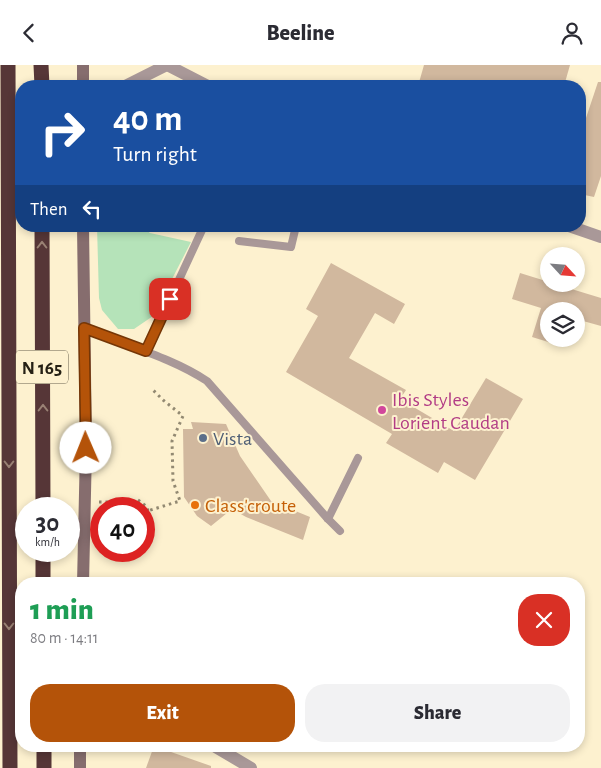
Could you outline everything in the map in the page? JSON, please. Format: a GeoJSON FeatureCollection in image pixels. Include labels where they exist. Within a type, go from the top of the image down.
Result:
{"type":"FeatureCollection","features":[{"type":"Feature","properties":{"kind":"highway","name":"N 165"},"geometry":{"type":"LineString","coordinates":[[8,65],[10,768]]}},
{"type":"Feature","properties":{"kind":"highway"},"geometry":{"type":"LineString","coordinates":[[42,65],[42,80]]}},
{"type":"Feature","properties":{"kind":"highway","name":"N 165"},"geometry":{"type":"LineString","coordinates":[[42,232],[43,497]]}},
{"type":"Feature","properties":{"kind":"highway"},"geometry":{"type":"LineString","coordinates":[[43,562],[43,577]]}},
{"type":"Feature","properties":{"kind":"highway"},"geometry":{"type":"LineString","coordinates":[[44,752],[44,768]]}},
{"type":"Feature","properties":{"kind":"street"},"geometry":{"type":"LineString","coordinates":[[83,65],[83,80]]}},
{"type":"Feature","properties":{"kind":"street"},"geometry":{"type":"LineString","coordinates":[[137,80],[167,65],[196,80]]}},
{"type":"Feature","properties":{"kind":"street"},"geometry":{"type":"LineString","coordinates":[[83,232],[86,503],[84,577]]}},
{"type":"Feature","properties":{"kind":"street"},"geometry":{"type":"LineString","coordinates":[[586,232],[601,237]]}},
{"type":"Feature","properties":{"kind":"street"},"geometry":{"type":"LineString","coordinates":[[80,752],[80,768]]}},
{"type":"Feature","properties":{"kind":"street"},"geometry":{"type":"LineString","coordinates":[[224,752],[250,768]]}},
{"type":"Feature","properties":{"kind":"lane"},"geometry":{"type":"LineString","coordinates":[[146,351],[201,232]]}},
{"type":"Feature","properties":{"kind":"lane"},"geometry":{"type":"LineString","coordinates":[[239,241],[291,247],[295,232]]}},
{"type":"Feature","properties":{"kind":"lane"},"geometry":{"type":"LineString","coordinates":[[84,328],[146,351],[192,371],[208,381],[340,531]]}},
{"type":"Feature","properties":{"kind":"lane"},"geometry":{"type":"LineString","coordinates":[[328,519],[358,458]]}},
{"type":"Feature","properties":{"kind":"path"},"geometry":{"type":"LineString","coordinates":[[153,390],[183,416],[172,441],[174,481],[180,501],[155,509]]}},
{"type":"Feature","properties":{"kind":"path"},"geometry":{"type":"LineString","coordinates":[[86,503],[90,503]]}},
{"type":"Feature","properties":{"kind":"green space"},"geometry":{"type":"Polygon","coordinates":[[[97,232],[149,232],[191,242],[153,316],[134,329],[118,329],[102,310],[99,298],[97,232]]]}},
{"type":"Feature","properties":{"kind":"building"},"geometry":{"type":"Polygon","coordinates":[[[424,65],[570,65],[566,80],[420,80],[424,65]]]}},
{"type":"Feature","properties":{"kind":"building"},"geometry":{"type":"Polygon","coordinates":[[[598,82],[601,82],[601,176],[594,197],[586,195],[586,118],[598,82]]]}},
{"type":"Feature","properties":{"kind":"building"},"geometry":{"type":"Polygon","coordinates":[[[331,263],[405,304],[394,324],[375,313],[349,358],[406,390],[400,399],[454,431],[486,378],[523,399],[475,480],[444,462],[438,473],[386,443],[392,434],[286,372],[318,316],[306,309],[331,263]]]}},
{"type":"Feature","properties":{"kind":"building"},"geometry":{"type":"Polygon","coordinates":[[[520,273],[540,279],[540,293],[585,293],[601,298],[601,326],[585,322],[585,302],[540,302],[540,308],[512,299],[520,273]]]}},
{"type":"Feature","properties":{"kind":"building"},"geometry":{"type":"Polygon","coordinates":[[[540,311],[540,339],[532,337],[540,311]]]}},
{"type":"Feature","properties":{"kind":"building"},"geometry":{"type":"Polygon","coordinates":[[[191,422],[226,424],[240,456],[271,501],[310,517],[303,540],[246,517],[232,509],[211,526],[197,516],[184,497],[183,429],[193,429],[191,422]]]}},
{"type":"Feature","properties":{"kind":"building"},"geometry":{"type":"Polygon","coordinates":[[[152,752],[171,752],[211,766],[211,768],[146,768],[152,752]]]}},
{"type":"Feature","properties":{"kind":"place","name":"Ibis Styles Lorient Caudan"},"geometry":{"type":"Point","coordinates":[382,410]}},
{"type":"Feature","properties":{"kind":"place","name":"Vista"},"geometry":{"type":"Point","coordinates":[203,438]}},
{"type":"Feature","properties":{"kind":"place","name":"Class'croute"},"geometry":{"type":"Point","coordinates":[195,505]}},
{"type":"Feature","properties":{"kind":"route"},"geometry":{"type":"LineString","coordinates":[[86,448],[84,328],[146,351],[170,299]]}}]}
